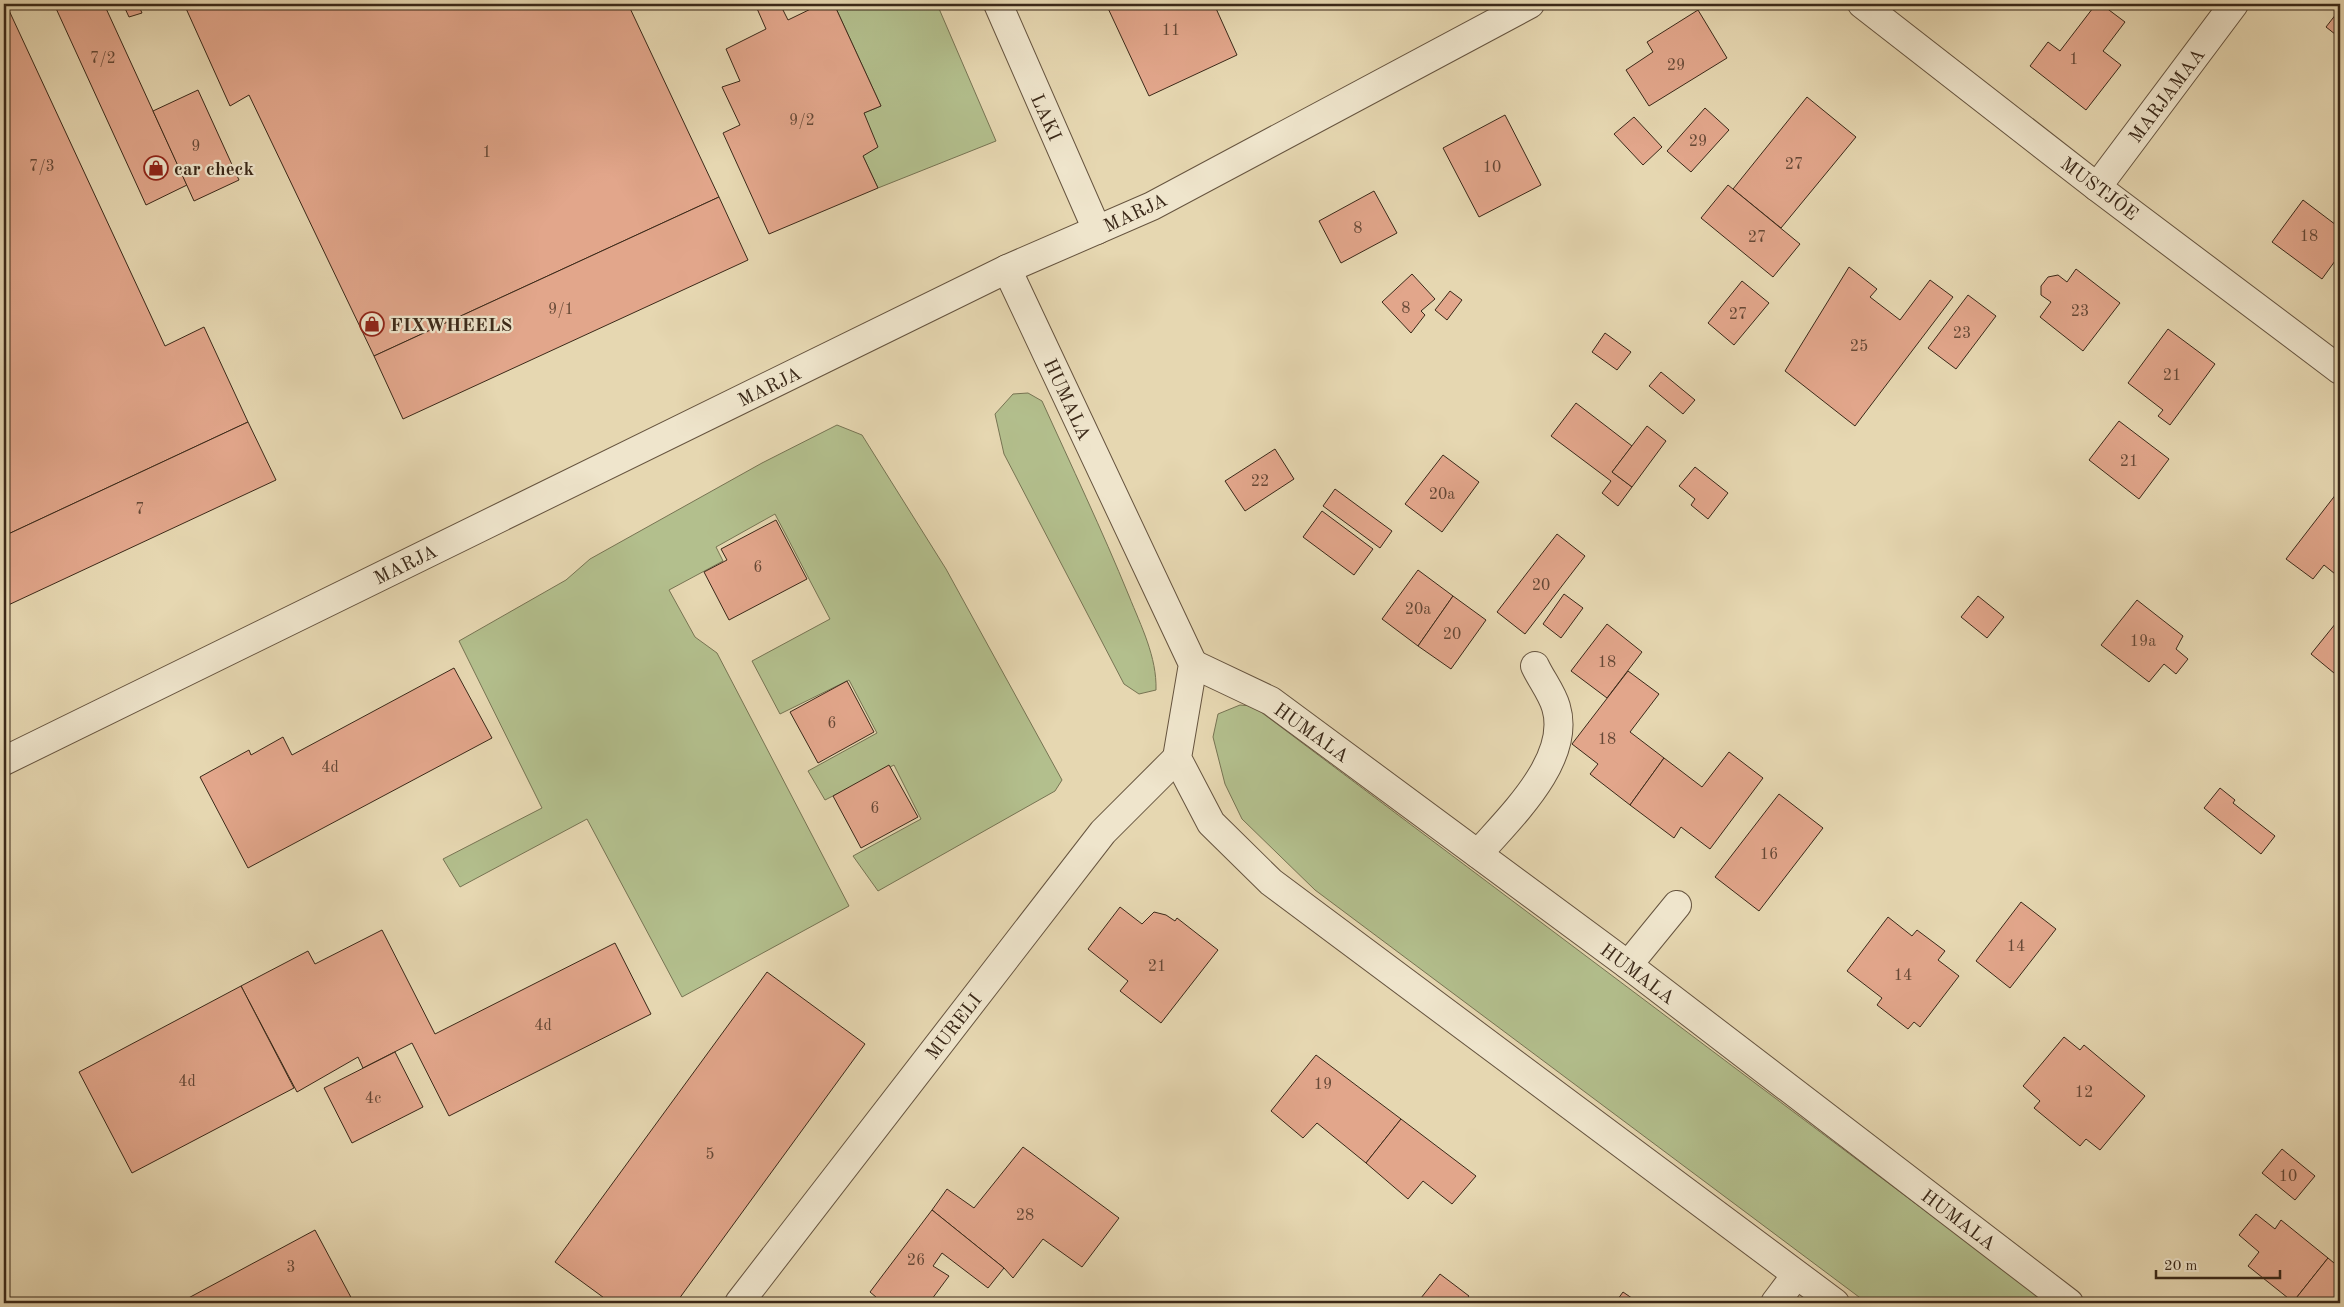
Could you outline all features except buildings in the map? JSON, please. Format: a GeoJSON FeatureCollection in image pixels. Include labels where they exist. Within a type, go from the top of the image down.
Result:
{"type":"FeatureCollection","features":[{"type":"Feature","properties":{"kind":"street","name":"LAKI"},"geometry":{"type":"LineString","coordinates":[[998,4],[1097,230]]}},
{"type":"Feature","properties":{"kind":"street","name":"MARJA"},"geometry":{"type":"LineString","coordinates":[[4,761],[1007,269],[1152,206],[1530,4]]}},
{"type":"Feature","properties":{"kind":"street","name":"MUSTJÕE"},"geometry":{"type":"LineString","coordinates":[[1862,4],[2097,186],[2340,370]]}},
{"type":"Feature","properties":{"kind":"street","name":"MARJAMAA"},"geometry":{"type":"LineString","coordinates":[[2097,186],[2234,4]]}},
{"type":"Feature","properties":{"kind":"street","name":"HUMALA"},"geometry":{"type":"LineString","coordinates":[[1007,269],[1193,664],[1271,701],[1628,966],[2069,1303]]}},
{"type":"Feature","properties":{"kind":"street"},"geometry":{"type":"LineString","coordinates":[[1193,664],[1177,758],[1211,823],[1271,882],[1835,1303]]}},
{"type":"Feature","properties":{"kind":"street"},"geometry":{"type":"LineString","coordinates":[[1478,854],[1527,796],[1547,767],[1558,739],[1556,708],[1535,666]]}},
{"type":"Feature","properties":{"kind":"street","name":"MURELI"},"geometry":{"type":"LineString","coordinates":[[739,1303],[1103,832],[1177,758]]}},
{"type":"Feature","properties":{"kind":"street"},"geometry":{"type":"LineString","coordinates":[[1628,966],[1677,905]]}},
{"type":"Feature","properties":{"kind":"street"},"geometry":{"type":"LineString","coordinates":[[1775,1303],[1796,1274]]}},
{"type":"Feature","properties":{"kind":"green space"},"geometry":{"type":"Polygon","coordinates":[[[834,4],[937,4],[996,141],[878,188],[863,156],[864,113],[881,106],[834,4]]]}},
{"type":"Feature","properties":{"kind":"green space"},"geometry":{"type":"Polygon","coordinates":[[[1028,393],[1042,401],[1108,547],[1147,642],[1154,666],[1156,690],[1139,694],[1124,684],[1004,454],[995,414],[1013,394],[1028,393]]]}},
{"type":"Feature","properties":{"kind":"green space"},"geometry":{"type":"Polygon","coordinates":[[[837,425],[862,435],[946,569],[1062,780],[1055,791],[878,891],[853,856],[921,819],[894,765],[825,800],[808,771],[877,733],[849,680],[780,714],[752,661],[830,619],[775,514],[716,547],[723,561],[669,590],[695,637],[717,653],[849,906],[682,997],[587,819],[460,887],[443,859],[542,808],[459,641],[566,580],[590,559],[762,463],[837,425]]]}},
{"type":"Feature","properties":{"kind":"green space"},"geometry":{"type":"Polygon","coordinates":[[[1240,705],[1253,706],[2048,1303],[1867,1303],[1315,890],[1242,819],[1225,784],[1213,737],[1218,714],[1240,705]]]}},
{"type":"Feature","properties":{"kind":"place","name":"car check"},"geometry":{"type":"Point","coordinates":[156,168]}},
{"type":"Feature","properties":{"kind":"place","name":"FIXWHEELS"},"geometry":{"type":"Point","coordinates":[372,324]}}]}
